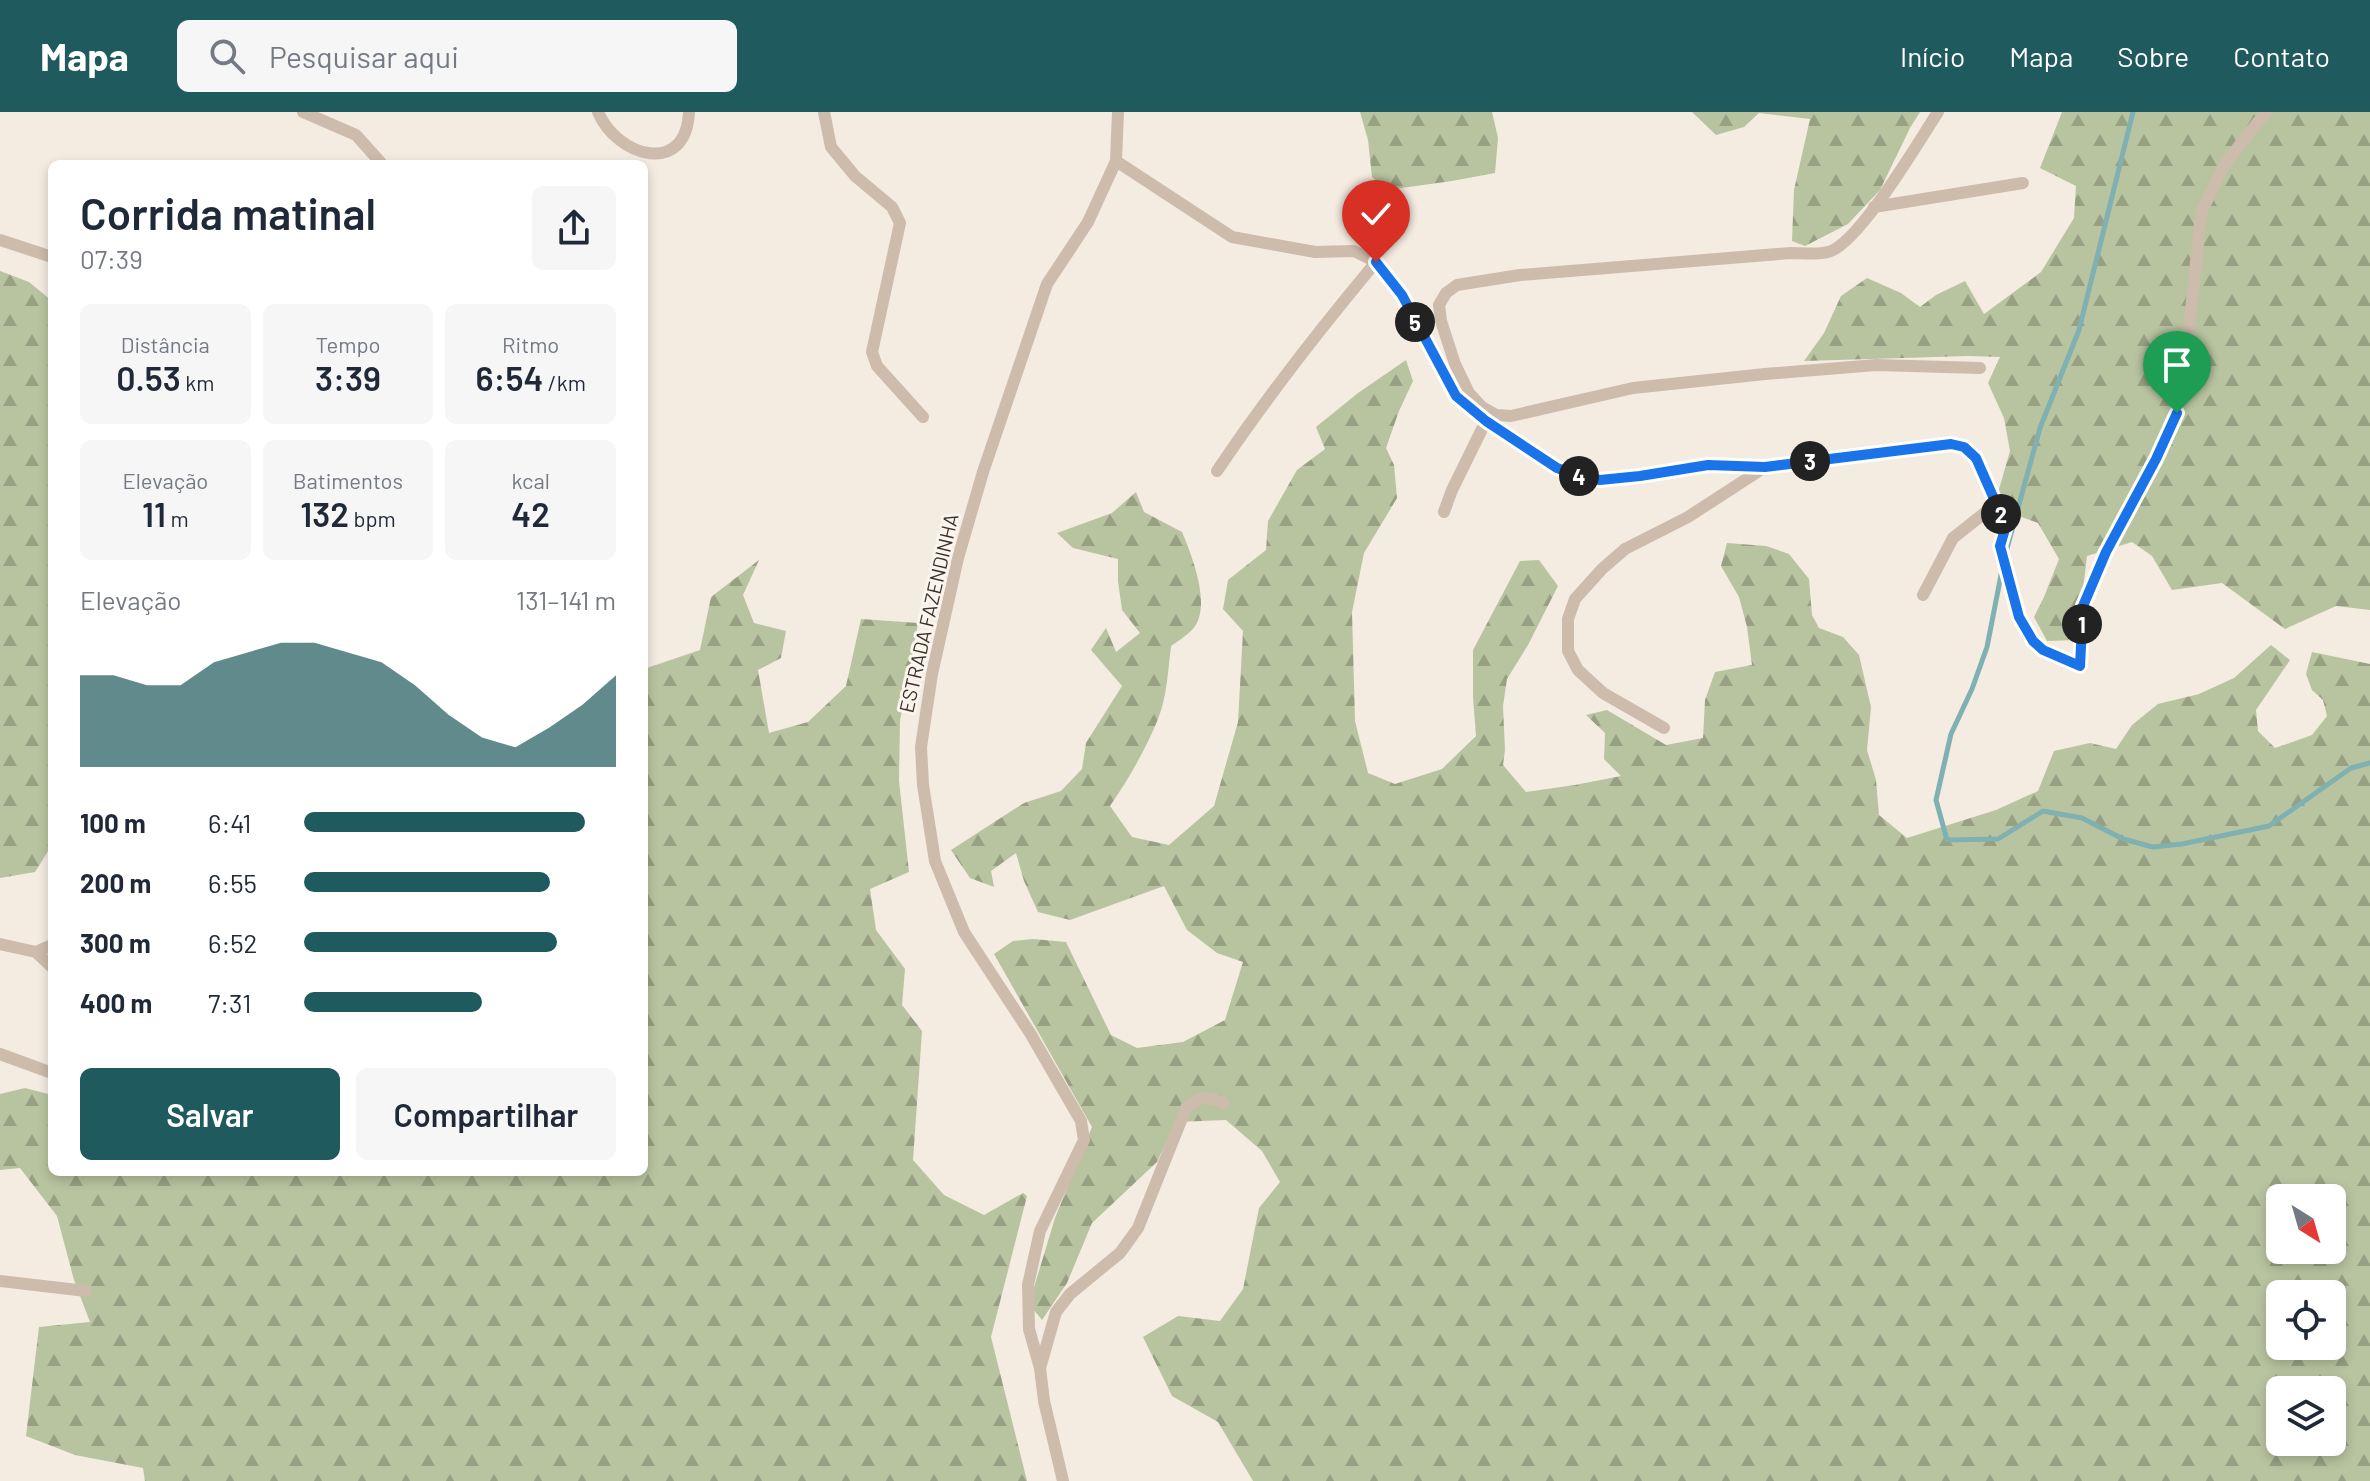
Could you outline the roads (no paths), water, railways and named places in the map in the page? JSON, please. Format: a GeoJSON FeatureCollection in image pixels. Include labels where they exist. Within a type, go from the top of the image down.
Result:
{"type":"FeatureCollection","features":[{"type":"Feature","properties":{"kind":"street"},"geometry":{"type":"LineString","coordinates":[[303,112],[356,135],[378,160]]}},
{"type":"Feature","properties":{"kind":"street"},"geometry":{"type":"LineString","coordinates":[[598,112],[611,134],[634,149],[653,156],[667,152],[680,142],[689,123],[689,112]]}},
{"type":"Feature","properties":{"kind":"street"},"geometry":{"type":"LineString","coordinates":[[824,112],[831,147],[855,176],[892,207],[900,223],[872,352],[877,366],[923,417]]}},
{"type":"Feature","properties":{"kind":"street","name":"ESTRADA FAZENDINHA"},"geometry":{"type":"LineString","coordinates":[[1063,1481],[1029,1329],[1028,1285],[1040,1231],[1084,1140],[1081,1121],[1030,1033],[964,932],[935,861],[923,785],[921,747],[932,674],[958,558],[983,472],[1047,284],[1088,222],[1116,161],[1118,112]]}},
{"type":"Feature","properties":{"kind":"street"},"geometry":{"type":"LineString","coordinates":[[1938,112],[1874,207],[1851,236],[1827,253],[1791,253],[1536,274],[1457,285],[1446,293],[1439,305],[1441,321],[1455,364],[1469,393],[1482,407],[1496,415],[1511,416],[1633,388],[1765,374],[1876,365],[1980,368]]}},
{"type":"Feature","properties":{"kind":"street"},"geometry":{"type":"LineString","coordinates":[[1116,161],[1232,237],[1315,252],[1354,251],[1376,262],[1402,295],[1456,396],[1486,421],[1557,468],[1582,477],[1600,480],[1708,465],[1765,467],[1951,444],[1964,447],[1976,458],[2006,526],[2000,546],[2019,617],[2033,641],[2043,650],[2080,666],[2083,606],[2106,552],[2177,413],[2184,379],[2201,213],[2224,165],[2266,112]]}},
{"type":"Feature","properties":{"kind":"street"},"geometry":{"type":"LineString","coordinates":[[1874,207],[2023,183]]}},
{"type":"Feature","properties":{"kind":"street"},"geometry":{"type":"LineString","coordinates":[[0,240],[48,256]]}},
{"type":"Feature","properties":{"kind":"street"},"geometry":{"type":"LineString","coordinates":[[1217,471],[1317,333],[1376,262]]}},
{"type":"Feature","properties":{"kind":"street"},"geometry":{"type":"LineString","coordinates":[[1444,512],[1486,421]]}},
{"type":"Feature","properties":{"kind":"street"},"geometry":{"type":"LineString","coordinates":[[1664,728],[1603,693],[1578,670],[1568,651],[1568,619],[1575,599],[1625,549],[1688,517],[1765,467]]}},
{"type":"Feature","properties":{"kind":"street"},"geometry":{"type":"LineString","coordinates":[[1923,595],[1953,538],[1996,504]]}},
{"type":"Feature","properties":{"kind":"street"},"geometry":{"type":"LineString","coordinates":[[0,944],[36,952],[48,963]]}},
{"type":"Feature","properties":{"kind":"street"},"geometry":{"type":"LineString","coordinates":[[36,952],[48,947]]}},
{"type":"Feature","properties":{"kind":"street"},"geometry":{"type":"LineString","coordinates":[[0,1054],[48,1072]]}},
{"type":"Feature","properties":{"kind":"street"},"geometry":{"type":"LineString","coordinates":[[1040,1368],[1056,1312],[1070,1294],[1120,1253],[1138,1228],[1186,1108],[1204,1096],[1224,1103]]}},
{"type":"Feature","properties":{"kind":"street"},"geometry":{"type":"LineString","coordinates":[[0,1281],[86,1291]]}},
{"type":"Feature","properties":{"kind":"waterway"},"geometry":{"type":"LineString","coordinates":[[2006,552],[2040,428],[2079,330],[2133,112]]}},
{"type":"Feature","properties":{"kind":"waterway"},"geometry":{"type":"LineString","coordinates":[[2002,570],[1987,647],[1951,734],[1936,800],[1947,840],[1998,839],[2043,811],[2082,818],[2123,839],[2153,847],[2182,844],[2269,826],[2351,768],[2370,763]]}}]}
